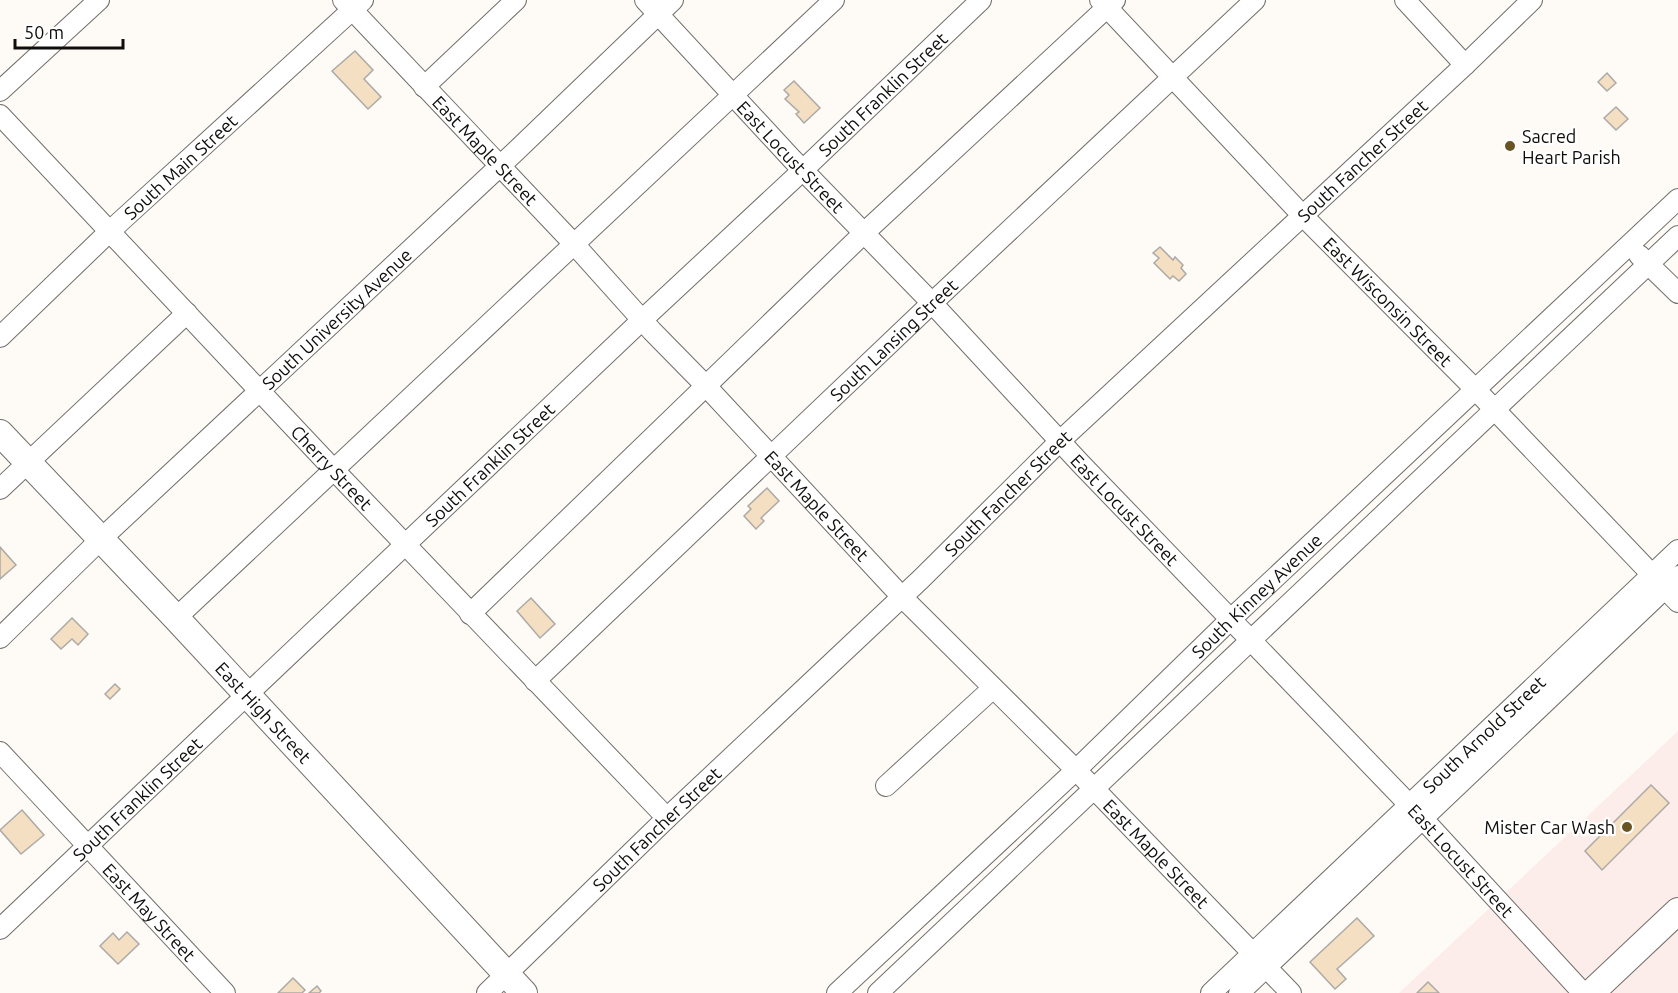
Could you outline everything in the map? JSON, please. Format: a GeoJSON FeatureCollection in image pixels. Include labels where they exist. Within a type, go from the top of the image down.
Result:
{"type":"FeatureCollection","features":[{"type":"Feature","properties":{"kind":"main road","name":"East High Street"},"geometry":{"type":"LineString","coordinates":[[0,433],[176,618],[524,993]]}},
{"type":"Feature","properties":{"kind":"main road"},"geometry":{"type":"LineString","coordinates":[[1591,993],[1678,910]]}},
{"type":"Feature","properties":{"kind":"street"},"geometry":{"type":"LineString","coordinates":[[0,91],[99,0]]}},
{"type":"Feature","properties":{"kind":"street"},"geometry":{"type":"LineString","coordinates":[[424,87],[516,0]]}},
{"type":"Feature","properties":{"kind":"street","name":"East Locust Street"},"geometry":{"type":"LineString","coordinates":[[645,0],[1230,620],[1410,804],[1583,993]]}},
{"type":"Feature","properties":{"kind":"street","name":"South University Avenue"},"geometry":{"type":"LineString","coordinates":[[0,638],[101,539],[673,0]]}},
{"type":"Feature","properties":{"kind":"street"},"geometry":{"type":"LineString","coordinates":[[176,618],[834,0]]}},
{"type":"Feature","properties":{"kind":"street","name":"South Franklin Street"},"geometry":{"type":"LineString","coordinates":[[0,929],[981,0]]}},
{"type":"Feature","properties":{"kind":"street","name":"South Lansing Street"},"geometry":{"type":"LineString","coordinates":[[536,681],[932,303],[1255,0]]}},
{"type":"Feature","properties":{"kind":"street"},"geometry":{"type":"LineString","coordinates":[[1405,0],[1465,65]]}},
{"type":"Feature","properties":{"kind":"street","name":"South Fancher Street"},"geometry":{"type":"LineString","coordinates":[[487,993],[667,818],[902,597],[1060,441],[1532,0]]}},
{"type":"Feature","properties":{"kind":"street"},"geometry":{"type":"LineString","coordinates":[[470,614],[1107,2]]}},
{"type":"Feature","properties":{"kind":"street","name":"East Wisconsin Street"},"geometry":{"type":"LineString","coordinates":[[1107,2],[1173,78],[1302,215],[1668,586]]}},
{"type":"Feature","properties":{"kind":"street","name":"East Maple Street"},"geometry":{"type":"LineString","coordinates":[[353,3],[424,87],[500,165],[902,597],[1076,770],[1291,993]]}},
{"type":"Feature","properties":{"kind":"street","name":"South Main Street"},"geometry":{"type":"LineString","coordinates":[[0,337],[353,3]]}},
{"type":"Feature","properties":{"kind":"street","name":"Cherry Street"},"geometry":{"type":"LineString","coordinates":[[0,115],[333,471],[667,818]]}},
{"type":"Feature","properties":{"kind":"street","name":"South Kinney Avenue"},"geometry":{"type":"LineString","coordinates":[[844,991],[1230,620],[1678,199]]}},
{"type":"Feature","properties":{"kind":"street","name":"South Kinney Avenue"},"geometry":{"type":"LineString","coordinates":[[878,993],[1678,236]]}},
{"type":"Feature","properties":{"kind":"street"},"geometry":{"type":"LineString","coordinates":[[1630,245],[1678,293]]}},
{"type":"Feature","properties":{"kind":"street"},"geometry":{"type":"LineString","coordinates":[[0,489],[187,314]]}},
{"type":"Feature","properties":{"kind":"street","name":"South Arnold Street"},"geometry":{"type":"LineString","coordinates":[[1211,993],[1260,960],[1424,819],[1668,586],[1678,550]]}},
{"type":"Feature","properties":{"kind":"street","name":"South Arnold Street"},"geometry":{"type":"LineString","coordinates":[[1239,993],[1260,960],[1410,804],[1668,586]]}},
{"type":"Feature","properties":{"kind":"street"},"geometry":{"type":"LineString","coordinates":[[886,786],[992,689]]}},
{"type":"Feature","properties":{"kind":"street","name":"East May Street"},"geometry":{"type":"LineString","coordinates":[[0,752],[225,993]]}},
{"type":"Feature","properties":{"kind":"shaded area"},"geometry":{"type":"Polygon","coordinates":[[[1678,731],[1678,993],[1399,993],[1678,731]]]}},
{"type":"Feature","properties":{"kind":"building"},"geometry":{"type":"Polygon","coordinates":[[[355,51],[373,70],[364,79],[381,97],[368,109],[332,71],[355,51]]]}},
{"type":"Feature","properties":{"kind":"building"},"geometry":{"type":"Polygon","coordinates":[[[1607,73],[1616,83],[1607,91],[1598,82],[1607,73]]]}},
{"type":"Feature","properties":{"kind":"building"},"geometry":{"type":"Polygon","coordinates":[[[794,81],[820,108],[804,123],[796,114],[799,112],[785,99],[789,95],[784,90],[794,81]]]}},
{"type":"Feature","properties":{"kind":"building"},"geometry":{"type":"Polygon","coordinates":[[[1616,107],[1628,119],[1616,130],[1604,118],[1616,107]]]}},
{"type":"Feature","properties":{"kind":"building"},"geometry":{"type":"Polygon","coordinates":[[[1160,247],[1173,260],[1175,257],[1183,265],[1181,268],[1186,274],[1179,281],[1173,276],[1170,279],[1154,263],[1159,258],[1153,253],[1160,247]]]}},
{"type":"Feature","properties":{"kind":"building"},"geometry":{"type":"Polygon","coordinates":[[[767,488],[779,501],[761,518],[764,521],[756,529],[744,516],[751,509],[748,506],[767,488]]]}},
{"type":"Feature","properties":{"kind":"building"},"geometry":{"type":"Polygon","coordinates":[[[0,547],[16,565],[0,579],[0,547]]]}},
{"type":"Feature","properties":{"kind":"building"},"geometry":{"type":"Polygon","coordinates":[[[531,598],[555,624],[540,638],[517,611],[531,598]]]}},
{"type":"Feature","properties":{"kind":"building"},"geometry":{"type":"Polygon","coordinates":[[[72,618],[88,634],[78,645],[72,639],[61,649],[51,639],[72,618]]]}},
{"type":"Feature","properties":{"kind":"building"},"geometry":{"type":"Polygon","coordinates":[[[115,684],[120,689],[110,699],[105,694],[115,684]]]}},
{"type":"Feature","properties":{"kind":"building","name":"Mister Car Wash"},"geometry":{"type":"Polygon","coordinates":[[[1651,785],[1669,803],[1602,870],[1585,851],[1651,785]]]}},
{"type":"Feature","properties":{"kind":"building"},"geometry":{"type":"Polygon","coordinates":[[[22,810],[44,835],[21,854],[0,830],[22,810]]]}},
{"type":"Feature","properties":{"kind":"building"},"geometry":{"type":"Polygon","coordinates":[[[1357,918],[1374,936],[1337,969],[1346,979],[1335,989],[1310,962],[1357,918]]]}},
{"type":"Feature","properties":{"kind":"building"},"geometry":{"type":"Polygon","coordinates":[[[127,932],[139,944],[118,964],[100,946],[113,933],[119,940],[127,932]]]}},
{"type":"Feature","properties":{"kind":"building"},"geometry":{"type":"Polygon","coordinates":[[[293,978],[305,990],[302,993],[278,993],[293,978]]]}},
{"type":"Feature","properties":{"kind":"building"},"geometry":{"type":"Polygon","coordinates":[[[1428,982],[1439,993],[1417,993],[1428,982]]]}},
{"type":"Feature","properties":{"kind":"building"},"geometry":{"type":"Polygon","coordinates":[[[317,986],[321,991],[319,993],[309,993],[317,986]]]}},
{"type":"Feature","properties":{"kind":"place","name":"Sacred Heart Parish"},"geometry":{"type":"Point","coordinates":[1510,146]}},
{"type":"Feature","properties":{"kind":"place","name":"Mister Car Wash"},"geometry":{"type":"Point","coordinates":[1627,827]}}]}
